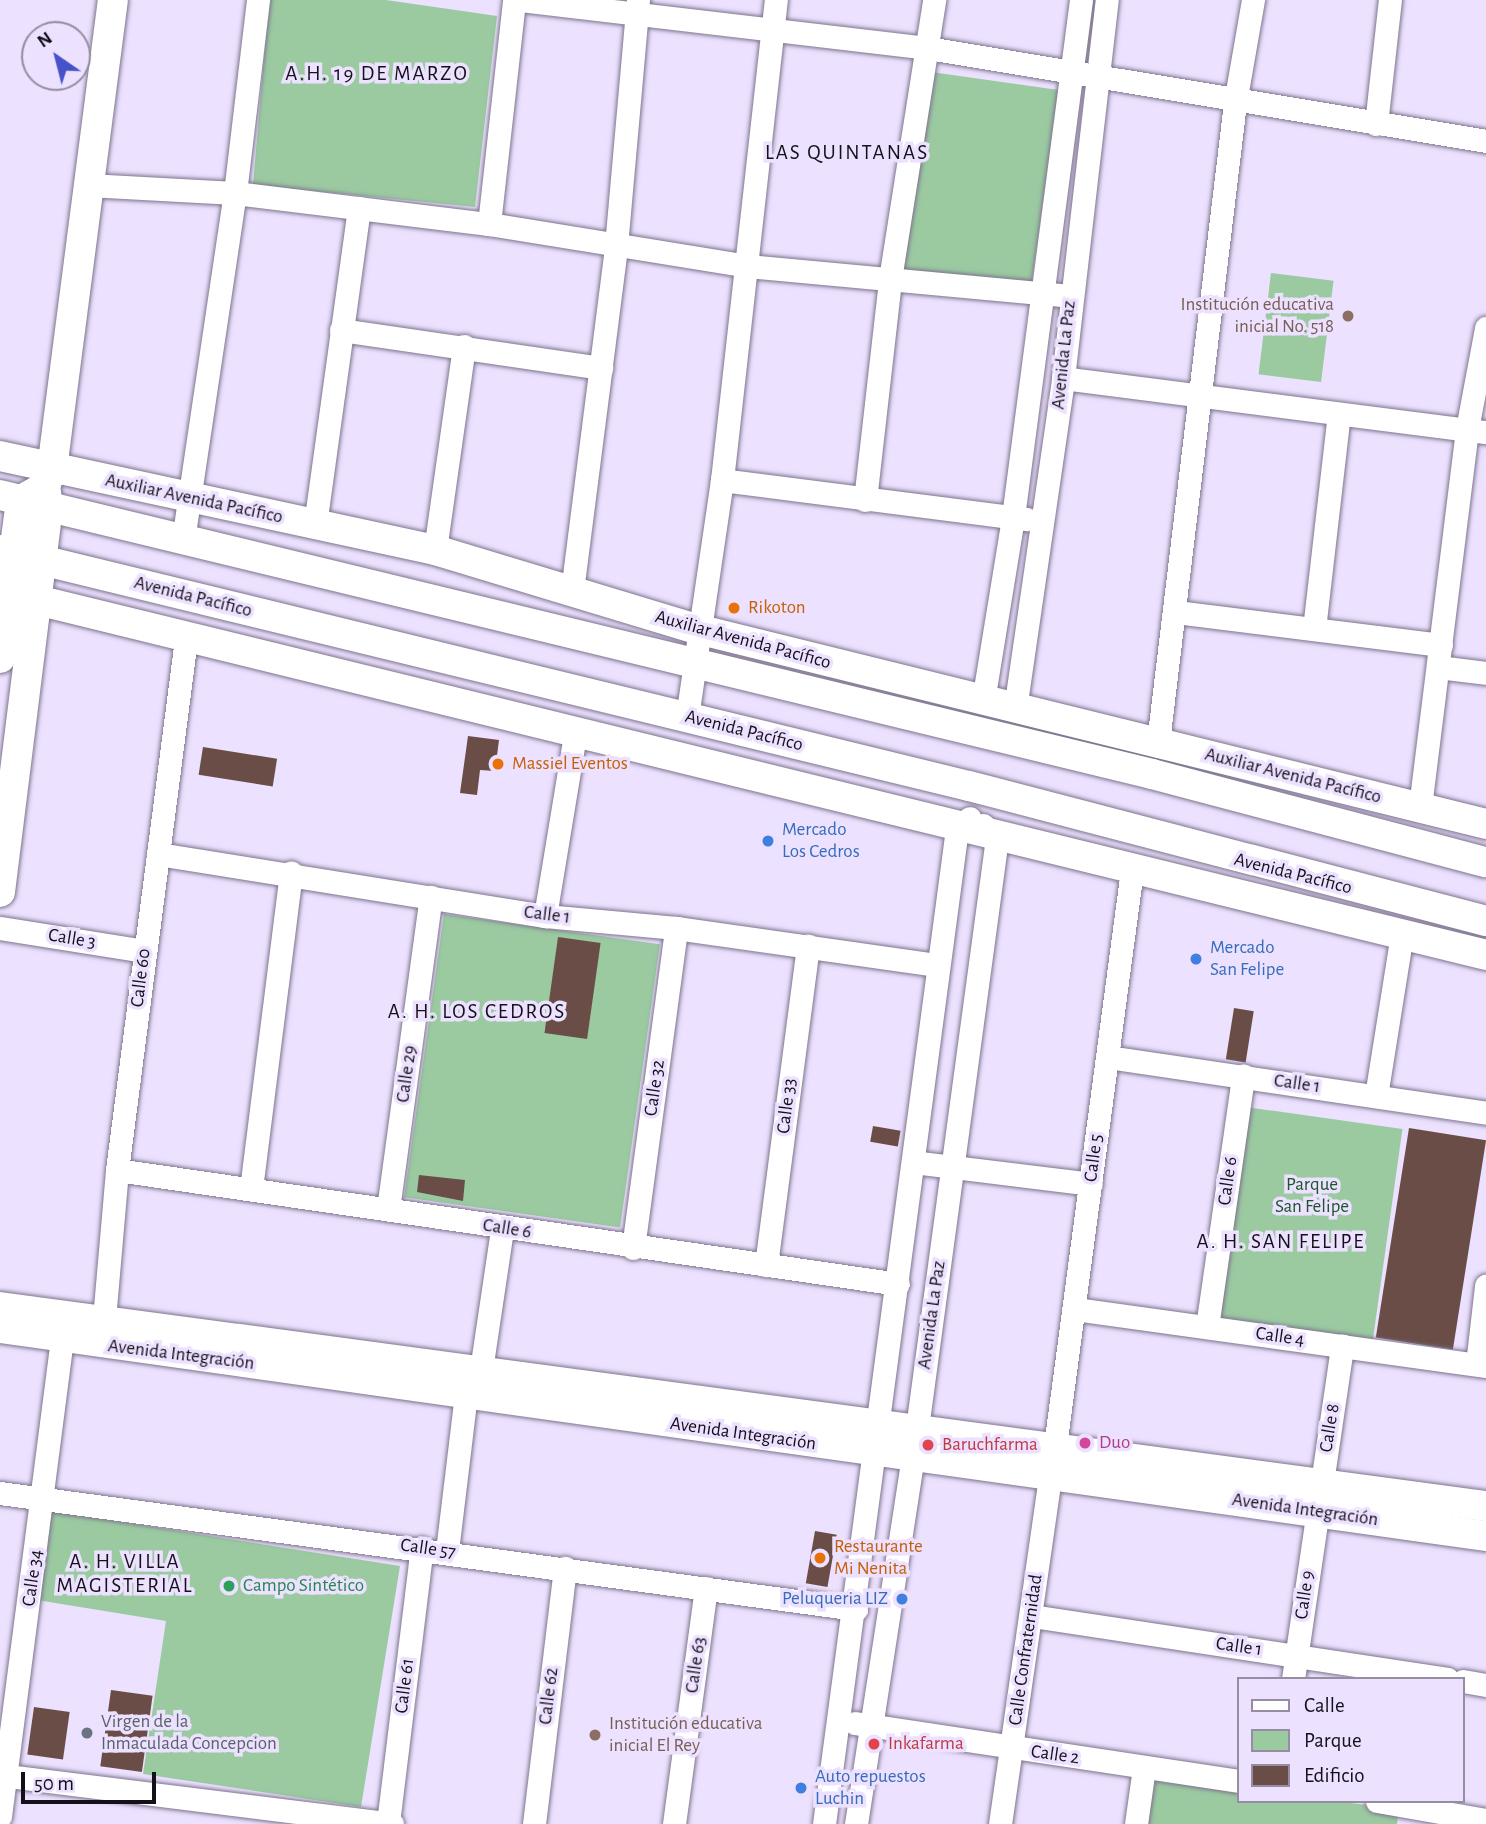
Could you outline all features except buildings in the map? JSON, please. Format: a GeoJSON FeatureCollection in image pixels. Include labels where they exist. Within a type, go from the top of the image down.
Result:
{"type":"FeatureCollection","features":[{"type":"Feature","properties":{"kind":"main road"},"geometry":{"type":"LineString","coordinates":[[0,658],[6,551],[33,492],[88,185],[113,0]]}},
{"type":"Feature","properties":{"kind":"main road","name":"Auxiliar Avenida Pacífico"},"geometry":{"type":"LineString","coordinates":[[0,457],[33,492],[192,499],[435,550],[697,629],[1486,824]]}},
{"type":"Feature","properties":{"kind":"main road"},"geometry":{"type":"LineString","coordinates":[[33,492],[183,540],[1152,774],[1486,862]]}},
{"type":"Feature","properties":{"kind":"main road"},"geometry":{"type":"LineString","coordinates":[[0,892],[41,560],[33,492]]}},
{"type":"Feature","properties":{"kind":"main road","name":"Avenida Pacífico"},"geometry":{"type":"LineString","coordinates":[[6,551],[969,786],[1486,921]]}},
{"type":"Feature","properties":{"kind":"main road"},"geometry":{"type":"LineString","coordinates":[[4,592],[575,734],[965,822],[997,838],[1486,954]]}},
{"type":"Feature","properties":{"kind":"main road"},"geometry":{"type":"LineString","coordinates":[[0,1307],[104,1319],[474,1381],[877,1453],[917,1428],[1055,1446],[1320,1497],[1486,1506]]}},
{"type":"Feature","properties":{"kind":"main road","name":"Avenida Integración"},"geometry":{"type":"LineString","coordinates":[[0,1328],[62,1340],[474,1381]]}},
{"type":"Feature","properties":{"kind":"main road","name":"Avenida Integración"},"geometry":{"type":"LineString","coordinates":[[877,1453],[1050,1475],[1320,1497],[1486,1536]]}},
{"type":"Feature","properties":{"kind":"street"},"geometry":{"type":"LineString","coordinates":[[183,540],[192,499],[235,193],[258,0]]}},
{"type":"Feature","properties":{"kind":"street"},"geometry":{"type":"LineString","coordinates":[[489,224],[514,0]]}},
{"type":"Feature","properties":{"kind":"street"},"geometry":{"type":"LineString","coordinates":[[519,0],[637,8],[772,29],[928,48],[1071,71],[1235,103],[1486,141]]}},
{"type":"Feature","properties":{"kind":"street"},"geometry":{"type":"LineString","coordinates":[[687,717],[697,629],[722,480],[776,0]]}},
{"type":"Feature","properties":{"kind":"street"},"geometry":{"type":"LineString","coordinates":[[865,500],[890,279],[928,48],[933,0]]}},
{"type":"Feature","properties":{"kind":"street"},"geometry":{"type":"LineString","coordinates":[[983,701],[1013,517],[1081,0]]}},
{"type":"Feature","properties":{"kind":"street","name":"Avenida La Paz"},"geometry":{"type":"LineString","coordinates":[[1015,709],[1063,378],[1070,296],[1107,0]]}},
{"type":"Feature","properties":{"kind":"street"},"geometry":{"type":"LineString","coordinates":[[1158,742],[1203,398],[1235,103],[1253,0]]}},
{"type":"Feature","properties":{"kind":"street"},"geometry":{"type":"LineString","coordinates":[[1376,124],[1390,0]]}},
{"type":"Feature","properties":{"kind":"street"},"geometry":{"type":"LineString","coordinates":[[572,591],[616,246],[637,8]]}},
{"type":"Feature","properties":{"kind":"street"},"geometry":{"type":"LineString","coordinates":[[88,185],[235,193],[489,224],[748,265],[1070,296]]}},
{"type":"Feature","properties":{"kind":"street"},"geometry":{"type":"LineString","coordinates":[[316,525],[359,208]]}},
{"type":"Feature","properties":{"kind":"street"},"geometry":{"type":"LineString","coordinates":[[1420,807],[1440,656],[1476,431],[1486,328]]}},
{"type":"Feature","properties":{"kind":"street"},"geometry":{"type":"LineString","coordinates":[[341,330],[464,345],[601,368]]}},
{"type":"Feature","properties":{"kind":"street"},"geometry":{"type":"LineString","coordinates":[[435,550],[464,345]]}},
{"type":"Feature","properties":{"kind":"street"},"geometry":{"type":"LineString","coordinates":[[1063,378],[1476,431]]}},
{"type":"Feature","properties":{"kind":"street"},"geometry":{"type":"LineString","coordinates":[[1314,629],[1339,414]]}},
{"type":"Feature","properties":{"kind":"street"},"geometry":{"type":"LineString","coordinates":[[722,480],[1042,521]]}},
{"type":"Feature","properties":{"kind":"street"},"geometry":{"type":"LineString","coordinates":[[1176,612],[1314,629],[1440,656],[1486,673]]}},
{"type":"Feature","properties":{"kind":"street","name":"Calle 60"},"geometry":{"type":"LineString","coordinates":[[104,1319],[117,1170],[186,639]]}},
{"type":"Feature","properties":{"kind":"street"},"geometry":{"type":"LineString","coordinates":[[545,916],[575,734]]}},
{"type":"Feature","properties":{"kind":"street"},"geometry":{"type":"LineString","coordinates":[[824,1824],[877,1453],[937,965],[965,822],[969,786]]}},
{"type":"Feature","properties":{"kind":"street","name":"Avenida La Paz"},"geometry":{"type":"LineString","coordinates":[[856,1824],[917,1428],[997,838]]}},
{"type":"Feature","properties":{"kind":"street","name":"Calle 1"},"geometry":{"type":"LineString","coordinates":[[158,854],[291,873],[545,916],[676,928],[937,965]]}},
{"type":"Feature","properties":{"kind":"street","name":"Calle 5"},"geometry":{"type":"LineString","coordinates":[[1055,1446],[1132,870]]}},
{"type":"Feature","properties":{"kind":"street"},"geometry":{"type":"LineString","coordinates":[[251,1189],[291,873]]}},
{"type":"Feature","properties":{"kind":"street","name":"Calle 29"},"geometry":{"type":"LineString","coordinates":[[388,1209],[431,897]]}},
{"type":"Feature","properties":{"kind":"street","name":"Calle 3"},"geometry":{"type":"LineString","coordinates":[[0,928],[145,951]]}},
{"type":"Feature","properties":{"kind":"street","name":"Calle 32"},"geometry":{"type":"LineString","coordinates":[[633,1248],[676,928]]}},
{"type":"Feature","properties":{"kind":"street"},"geometry":{"type":"LineString","coordinates":[[1376,1096],[1402,934]]}},
{"type":"Feature","properties":{"kind":"street","name":"Calle 33"},"geometry":{"type":"LineString","coordinates":[[766,1265],[808,946]]}},
{"type":"Feature","properties":{"kind":"street","name":"Calle 1"},"geometry":{"type":"LineString","coordinates":[[1108,1057],[1486,1112]]}},
{"type":"Feature","properties":{"kind":"street","name":"Calle 6"},"geometry":{"type":"LineString","coordinates":[[1207,1327],[1243,1076]]}},
{"type":"Feature","properties":{"kind":"street"},"geometry":{"type":"LineString","coordinates":[[913,1162],[1091,1184]]}},
{"type":"Feature","properties":{"kind":"street","name":"Calle 6"},"geometry":{"type":"LineString","coordinates":[[117,1170],[388,1209],[502,1229],[898,1284]]}},
{"type":"Feature","properties":{"kind":"street"},"geometry":{"type":"LineString","coordinates":[[447,1551],[502,1229]]}},
{"type":"Feature","properties":{"kind":"street"},"geometry":{"type":"LineString","coordinates":[[1481,1365],[1486,1286]]}},
{"type":"Feature","properties":{"kind":"street","name":"Calle 4"},"geometry":{"type":"LineString","coordinates":[[1075,1309],[1481,1365]]}},
{"type":"Feature","properties":{"kind":"street","name":"Calle 34"},"geometry":{"type":"LineString","coordinates":[[0,1816],[3,1775],[44,1499],[62,1340]]}},
{"type":"Feature","properties":{"kind":"street","name":"Calle 8"},"geometry":{"type":"LineString","coordinates":[[1320,1497],[1342,1346]]}},
{"type":"Feature","properties":{"kind":"street","name":"Calle Confraternidad"},"geometry":{"type":"LineString","coordinates":[[1000,1824],[1032,1616],[1050,1475]]}},
{"type":"Feature","properties":{"kind":"street","name":"Calle 57"},"geometry":{"type":"LineString","coordinates":[[0,1493],[447,1551],[856,1609]]}},
{"type":"Feature","properties":{"kind":"street","name":"Calle 9"},"geometry":{"type":"LineString","coordinates":[[1293,1677],[1320,1497]]}},
{"type":"Feature","properties":{"kind":"street","name":"Calle 61"},"geometry":{"type":"LineString","coordinates":[[390,1824],[422,1548]]}},
{"type":"Feature","properties":{"kind":"street","name":"Calle 62"},"geometry":{"type":"LineString","coordinates":[[534,1824],[565,1568]]}},
{"type":"Feature","properties":{"kind":"street","name":"Calle 63"},"geometry":{"type":"LineString","coordinates":[[674,1824],[706,1588]]}},
{"type":"Feature","properties":{"kind":"street","name":"Calle 1"},"geometry":{"type":"LineString","coordinates":[[1032,1616],[1434,1677]]}},
{"type":"Feature","properties":{"kind":"street"},"geometry":{"type":"LineString","coordinates":[[1465,1681],[1486,1685]]}},
{"type":"Feature","properties":{"kind":"street","name":"Calle 2"},"geometry":{"type":"LineString","coordinates":[[839,1721],[1238,1781]]}},
{"type":"Feature","properties":{"kind":"street"},"geometry":{"type":"LineString","coordinates":[[1136,1824],[1144,1768]]}},
{"type":"Feature","properties":{"kind":"street"},"geometry":{"type":"LineString","coordinates":[[3,1775],[390,1824]]}},
{"type":"Feature","properties":{"kind":"street"},"geometry":{"type":"LineString","coordinates":[[1381,1803],[1403,1815],[1486,1821]]}},
{"type":"Feature","properties":{"kind":"green space"},"geometry":{"type":"Polygon","coordinates":[[[269,0],[386,0],[497,16],[475,207],[253,185],[269,0]]]}},
{"type":"Feature","properties":{"kind":"green space"},"geometry":{"type":"Polygon","coordinates":[[[924,71],[1059,90],[1031,288],[896,269],[924,71]]]}},
{"type":"Feature","properties":{"kind":"green space"},"geometry":{"type":"Polygon","coordinates":[[[1271,273],[1334,281],[1321,382],[1259,374],[1271,273]]]}},
{"type":"Feature","properties":{"kind":"green space"},"geometry":{"type":"Polygon","coordinates":[[[444,914],[660,944],[620,1228],[404,1197],[444,914]]]}},
{"type":"Feature","properties":{"kind":"green space","name":"Parque San Felipe"},"geometry":{"type":"Polygon","coordinates":[[[1246,1107],[1402,1129],[1373,1342],[1216,1320],[1246,1107]]]}},
{"type":"Feature","properties":{"kind":"green space"},"geometry":{"type":"Polygon","coordinates":[[[52,1511],[400,1566],[361,1807],[143,1774],[166,1621],[37,1600],[52,1511]]]}},
{"type":"Feature","properties":{"kind":"green space"},"geometry":{"type":"Polygon","coordinates":[[[1150,1779],[1238,1790],[1238,1803],[1351,1803],[1399,1809],[1397,1824],[1143,1824],[1150,1779]]]}},
{"type":"Feature","properties":{"kind":"place","name":"Institución educativa inicial No. 518"},"geometry":{"type":"Point","coordinates":[1348,316]}},
{"type":"Feature","properties":{"kind":"place","name":"Rikoton"},"geometry":{"type":"Point","coordinates":[734,608]}},
{"type":"Feature","properties":{"kind":"place","name":"Massiel Eventos"},"geometry":{"type":"Point","coordinates":[498,764]}},
{"type":"Feature","properties":{"kind":"place","name":"Mercado Los Cedros"},"geometry":{"type":"Point","coordinates":[768,841]}},
{"type":"Feature","properties":{"kind":"place","name":"Mercado San Felipe"},"geometry":{"type":"Point","coordinates":[1196,959]}},
{"type":"Feature","properties":{"kind":"place","name":"Duo"},"geometry":{"type":"Point","coordinates":[1085,1443]}},
{"type":"Feature","properties":{"kind":"place","name":"Baruchfarma"},"geometry":{"type":"Point","coordinates":[928,1445]}},
{"type":"Feature","properties":{"kind":"place","name":"Restaurante Mi Nenita"},"geometry":{"type":"Point","coordinates":[820,1558]}},
{"type":"Feature","properties":{"kind":"place","name":"Campo Sintético"},"geometry":{"type":"Point","coordinates":[229,1586]}},
{"type":"Feature","properties":{"kind":"place","name":"Peluqueria LIZ"},"geometry":{"type":"Point","coordinates":[902,1599]}},
{"type":"Feature","properties":{"kind":"place","name":"Virgen de la Inmaculada Concepcion"},"geometry":{"type":"Point","coordinates":[87,1733]}},
{"type":"Feature","properties":{"kind":"place","name":"Institución educativa inicial El Rey"},"geometry":{"type":"Point","coordinates":[595,1735]}},
{"type":"Feature","properties":{"kind":"place","name":"Inkafarma"},"geometry":{"type":"Point","coordinates":[874,1744]}},
{"type":"Feature","properties":{"kind":"place","name":"Auto repuestos Luchin"},"geometry":{"type":"Point","coordinates":[801,1788]}},
{"type":"Feature","properties":{"kind":"district","name":"A.H. 19 DE MARZO"},"geometry":{"type":"Point","coordinates":[377,74]}},
{"type":"Feature","properties":{"kind":"district","name":"LAS QUINTANAS"},"geometry":{"type":"Point","coordinates":[847,153]}},
{"type":"Feature","properties":{"kind":"district","name":"A. H. LOS CEDROS"},"geometry":{"type":"Point","coordinates":[477,1012]}},
{"type":"Feature","properties":{"kind":"district","name":"A. H. SAN FELIPE"},"geometry":{"type":"Point","coordinates":[1281,1242]}},
{"type":"Feature","properties":{"kind":"district","name":"A. H. VILLA MAGISTERIAL"},"geometry":{"type":"Point","coordinates":[125,1574]}}]}
